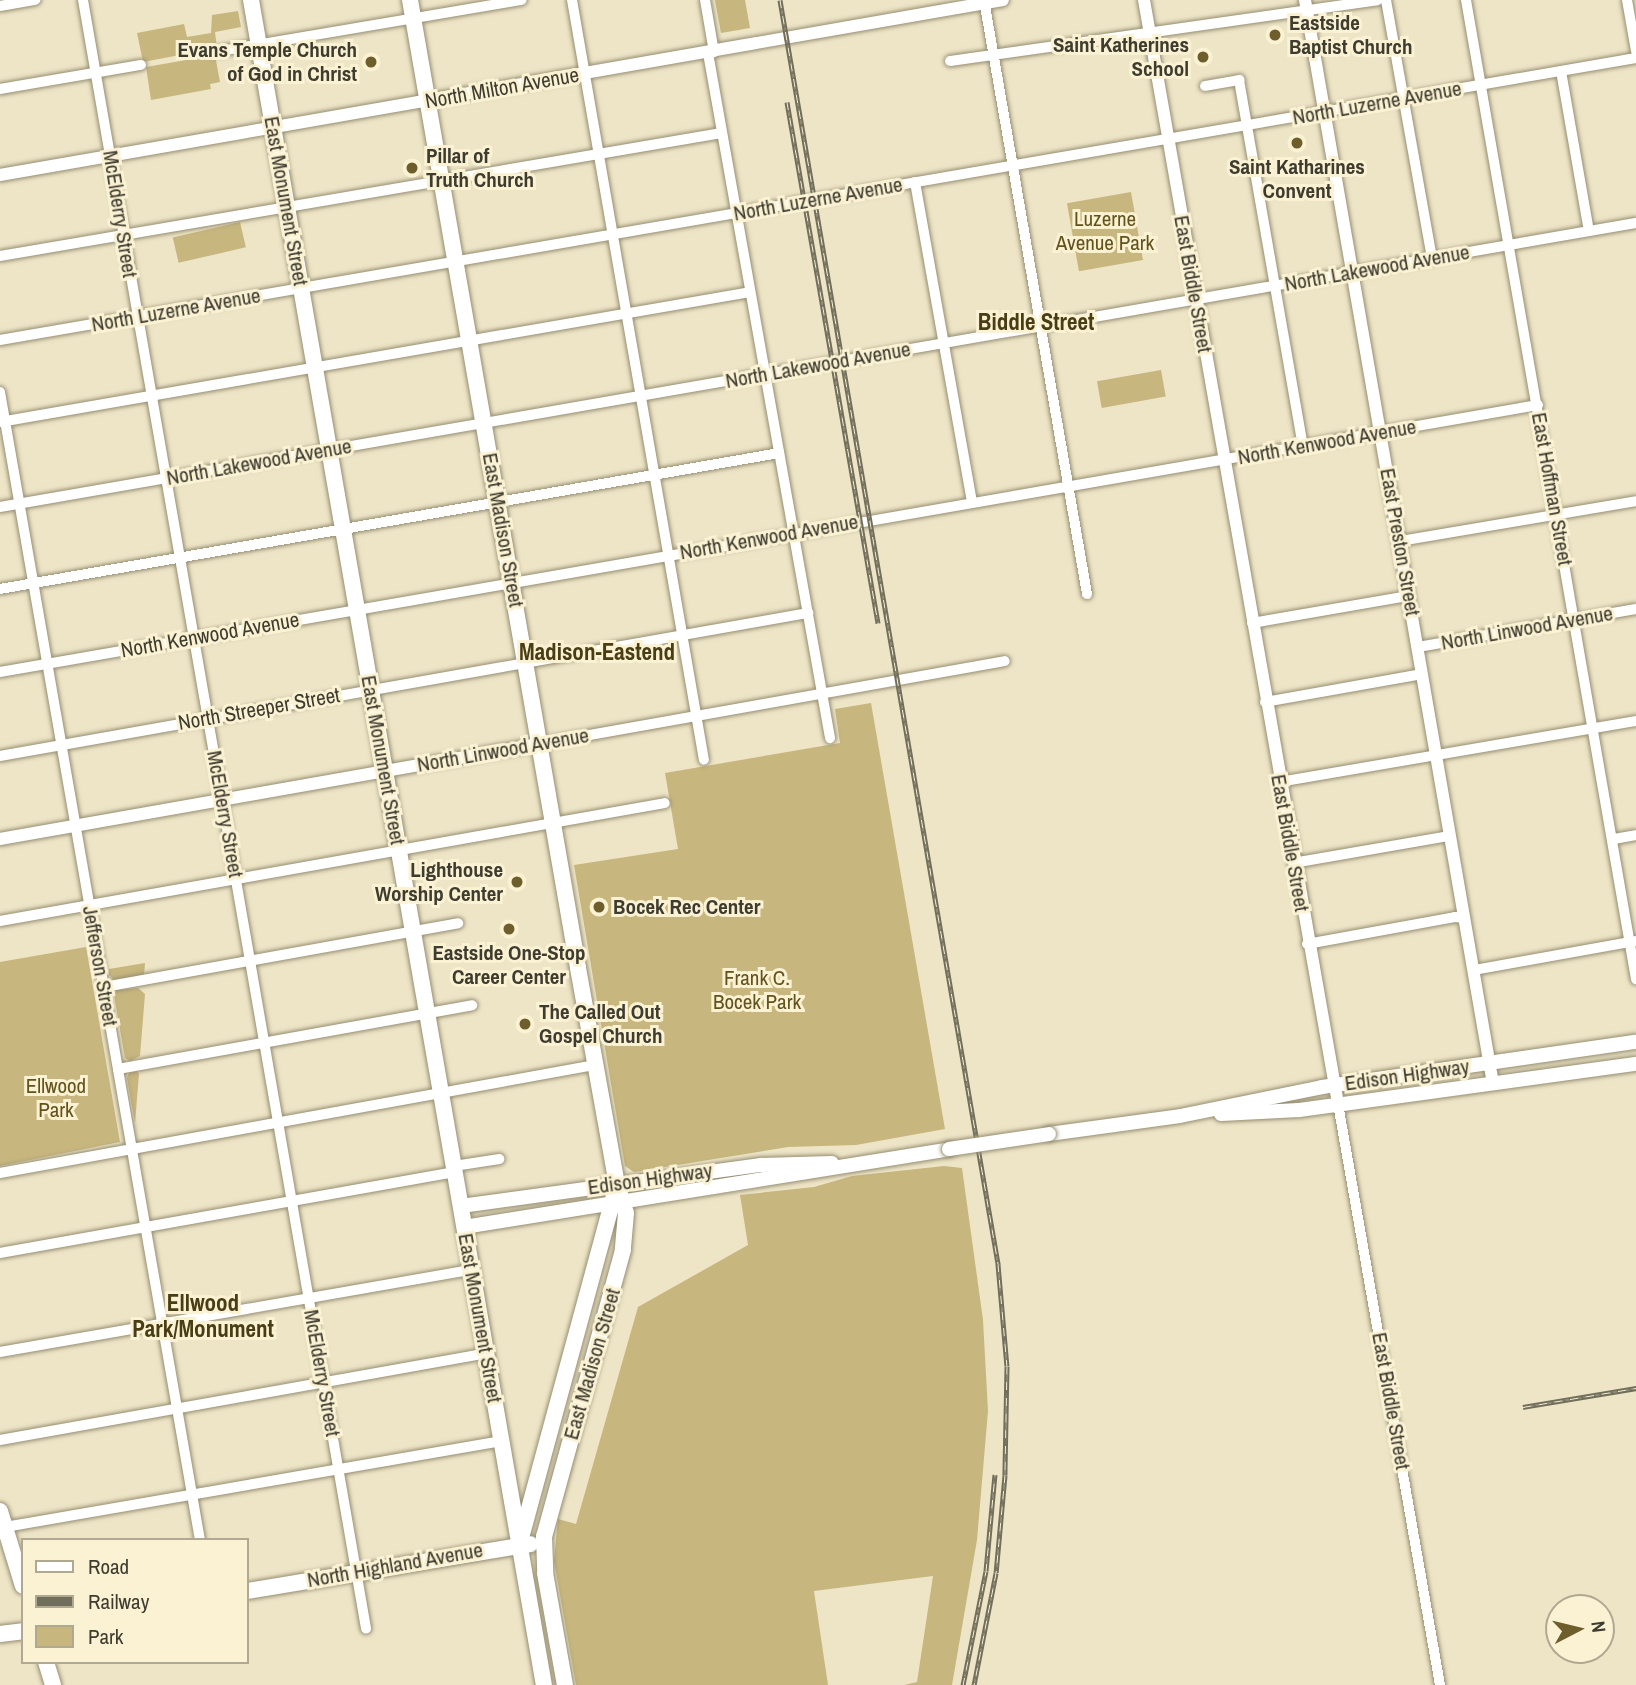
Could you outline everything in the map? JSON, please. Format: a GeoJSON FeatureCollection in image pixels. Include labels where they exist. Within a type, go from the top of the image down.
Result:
{"type":"FeatureCollection","features":[{"type":"Feature","properties":{"kind":"main road","name":"East Monument Street"},"geometry":{"type":"LineString","coordinates":[[251,0],[544,1685]]}},
{"type":"Feature","properties":{"kind":"main road","name":"East Madison Street"},"geometry":{"type":"LineString","coordinates":[[410,0],[619,1202],[626,1225],[623,1251],[543,1545]]}},
{"type":"Feature","properties":{"kind":"main road","name":"Edison Highway"},"geometry":{"type":"LineString","coordinates":[[464,1227],[805,1174],[857,1161],[1180,1116],[1333,1085],[1636,1042]]}},
{"type":"Feature","properties":{"kind":"main road","name":"Edison Highway"},"geometry":{"type":"LineString","coordinates":[[1180,1116],[1298,1110],[1636,1064]]}},
{"type":"Feature","properties":{"kind":"main road","name":"Edison Highway"},"geometry":{"type":"LineString","coordinates":[[461,1206],[773,1164],[820,1161],[840,1164]]}},
{"type":"Feature","properties":{"kind":"main road","name":"East Madison Street"},"geometry":{"type":"LineString","coordinates":[[520,1543],[619,1202]]}},
{"type":"Feature","properties":{"kind":"main road"},"geometry":{"type":"LineString","coordinates":[[2,1519],[21,1580]]}},
{"type":"Feature","properties":{"kind":"main road","name":"North Highland Avenue"},"geometry":{"type":"LineString","coordinates":[[248,1591],[520,1543],[543,1545]]}},
{"type":"Feature","properties":{"kind":"main road"},"geometry":{"type":"LineString","coordinates":[[543,1545],[545,1573],[565,1685]]}},
{"type":"Feature","properties":{"kind":"main road"},"geometry":{"type":"LineString","coordinates":[[0,1634],[21,1631]]}},
{"type":"Feature","properties":{"kind":"main road"},"geometry":{"type":"LineString","coordinates":[[47,1664],[53,1685]]}},
{"type":"Feature","properties":{"kind":"street"},"geometry":{"type":"LineString","coordinates":[[0,6],[35,0]]}},
{"type":"Feature","properties":{"kind":"street","name":"McElderry Street"},"geometry":{"type":"LineString","coordinates":[[83,0],[98,73],[123,235],[366,1629]]}},
{"type":"Feature","properties":{"kind":"street"},"geometry":{"type":"LineString","coordinates":[[214,52],[522,0]]}},
{"type":"Feature","properties":{"kind":"street"},"geometry":{"type":"LineString","coordinates":[[572,0],[704,760]]}},
{"type":"Feature","properties":{"kind":"street"},"geometry":{"type":"LineString","coordinates":[[705,0],[722,132],[830,738]]}},
{"type":"Feature","properties":{"kind":"street","name":"North Milton Avenue"},"geometry":{"type":"LineString","coordinates":[[0,174],[1003,0]]}},
{"type":"Feature","properties":{"kind":"street","name":"East Biddle Street"},"geometry":{"type":"LineString","coordinates":[[1144,0],[1307,944],[1338,1104],[1440,1685]]}},
{"type":"Feature","properties":{"kind":"street"},"geometry":{"type":"LineString","coordinates":[[950,61],[1150,33],[1306,5],[1378,0]]}},
{"type":"Feature","properties":{"kind":"street"},"geometry":{"type":"LineString","coordinates":[[1386,0],[1433,259]]}},
{"type":"Feature","properties":{"kind":"street","name":"East Hoffman Street"},"geometry":{"type":"LineString","coordinates":[[1466,0],[1633,941],[1636,979]]}},
{"type":"Feature","properties":{"kind":"street"},"geometry":{"type":"LineString","coordinates":[[1627,0],[1636,51]]}},
{"type":"Feature","properties":{"kind":"street"},"geometry":{"type":"LineString","coordinates":[[984,2],[1087,594]]}},
{"type":"Feature","properties":{"kind":"street","name":"East Preston Street"},"geometry":{"type":"LineString","coordinates":[[1306,5],[1493,1084]]}},
{"type":"Feature","properties":{"kind":"street","name":"North Luzerne Avenue"},"geometry":{"type":"LineString","coordinates":[[0,340],[1636,58]]}},
{"type":"Feature","properties":{"kind":"street"},"geometry":{"type":"LineString","coordinates":[[0,89],[141,65]]}},
{"type":"Feature","properties":{"kind":"street"},"geometry":{"type":"LineString","coordinates":[[1561,71],[1589,232]]}},
{"type":"Feature","properties":{"kind":"street"},"geometry":{"type":"LineString","coordinates":[[1205,86],[1239,80],[1303,446]]}},
{"type":"Feature","properties":{"kind":"street"},"geometry":{"type":"LineString","coordinates":[[0,256],[722,132]]}},
{"type":"Feature","properties":{"kind":"street"},"geometry":{"type":"LineString","coordinates":[[915,182],[972,501]]}},
{"type":"Feature","properties":{"kind":"street","name":"North Lakewood Avenue"},"geometry":{"type":"LineString","coordinates":[[0,507],[1636,223]]}},
{"type":"Feature","properties":{"kind":"street"},"geometry":{"type":"LineString","coordinates":[[3,421],[750,292]]}},
{"type":"Feature","properties":{"kind":"street","name":"Jefferson Street"},"geometry":{"type":"LineString","coordinates":[[0,392],[200,1538]]}},
{"type":"Feature","properties":{"kind":"street","name":"North Kenwood Avenue"},"geometry":{"type":"LineString","coordinates":[[0,672],[972,501],[1068,487],[1538,405]]}},
{"type":"Feature","properties":{"kind":"street"},"geometry":{"type":"LineString","coordinates":[[0,589],[779,453]]}},
{"type":"Feature","properties":{"kind":"street"},"geometry":{"type":"LineString","coordinates":[[1400,541],[1636,501]]}},
{"type":"Feature","properties":{"kind":"street"},"geometry":{"type":"LineString","coordinates":[[1252,623],[1409,596]]}},
{"type":"Feature","properties":{"kind":"street","name":"North Linwood Avenue"},"geometry":{"type":"LineString","coordinates":[[1418,647],[1636,609]]}},
{"type":"Feature","properties":{"kind":"street","name":"North Streeper Street"},"geometry":{"type":"LineString","coordinates":[[0,756],[807,613]]}},
{"type":"Feature","properties":{"kind":"street","name":"North Linwood Avenue"},"geometry":{"type":"LineString","coordinates":[[0,839],[1005,661]]}},
{"type":"Feature","properties":{"kind":"street"},"geometry":{"type":"LineString","coordinates":[[1265,702],[1422,674]]}},
{"type":"Feature","properties":{"kind":"street"},"geometry":{"type":"LineString","coordinates":[[1279,782],[1636,721]]}},
{"type":"Feature","properties":{"kind":"street"},"geometry":{"type":"LineString","coordinates":[[0,920],[237,881],[399,849],[665,803]]}},
{"type":"Feature","properties":{"kind":"street"},"geometry":{"type":"LineString","coordinates":[[1614,839],[1636,835]]}},
{"type":"Feature","properties":{"kind":"street"},"geometry":{"type":"LineString","coordinates":[[1293,863],[1450,836]]}},
{"type":"Feature","properties":{"kind":"street"},"geometry":{"type":"LineString","coordinates":[[1307,944],[1464,918]]}},
{"type":"Feature","properties":{"kind":"street"},"geometry":{"type":"LineString","coordinates":[[104,988],[457,923]]}},
{"type":"Feature","properties":{"kind":"street"},"geometry":{"type":"LineString","coordinates":[[1474,970],[1633,941]]}},
{"type":"Feature","properties":{"kind":"street"},"geometry":{"type":"LineString","coordinates":[[118,1069],[472,1005]]}},
{"type":"Feature","properties":{"kind":"street"},"geometry":{"type":"LineString","coordinates":[[0,1173],[595,1065]]}},
{"type":"Feature","properties":{"kind":"street"},"geometry":{"type":"LineString","coordinates":[[0,1253],[292,1202],[499,1159]]}},
{"type":"Feature","properties":{"kind":"street"},"geometry":{"type":"LineString","coordinates":[[0,1352],[472,1270]]}},
{"type":"Feature","properties":{"kind":"street"},"geometry":{"type":"LineString","coordinates":[[0,1440],[487,1353]]}},
{"type":"Feature","properties":{"kind":"street"},"geometry":{"type":"LineString","coordinates":[[2,1519],[192,1494],[502,1441]]}},
{"type":"Feature","properties":{"kind":"green space"},"geometry":{"type":"Polygon","coordinates":[[[715,0],[745,0],[750,28],[721,33],[715,0]]]}},
{"type":"Feature","properties":{"kind":"green space"},"geometry":{"type":"Polygon","coordinates":[[[238,11],[241,27],[215,32],[217,48],[143,62],[137,33],[184,24],[187,37],[211,33],[212,15],[238,11]]]}},
{"type":"Feature","properties":{"kind":"green space"},"geometry":{"type":"Polygon","coordinates":[[[215,55],[220,82],[210,84],[211,89],[151,100],[146,67],[215,55]]]}},
{"type":"Feature","properties":{"kind":"green space","name":"Luzerne Avenue Park"},"geometry":{"type":"Polygon","coordinates":[[[1131,192],[1143,260],[1079,271],[1067,203],[1131,192]]]}},
{"type":"Feature","properties":{"kind":"green space"},"geometry":{"type":"Polygon","coordinates":[[[240,222],[246,247],[179,263],[173,238],[240,222]]]}},
{"type":"Feature","properties":{"kind":"green space"},"geometry":{"type":"Polygon","coordinates":[[[1161,370],[1166,397],[1102,408],[1097,381],[1161,370]]]}},
{"type":"Feature","properties":{"kind":"green space","name":"Frank C. Bocek Park"},"geometry":{"type":"Polygon","coordinates":[[[871,703],[945,1129],[856,1145],[788,1147],[634,1172],[625,1166],[574,865],[678,849],[665,773],[840,743],[835,709],[871,703]]]}},
{"type":"Feature","properties":{"kind":"green space","name":"Ellwood Park"},"geometry":{"type":"Polygon","coordinates":[[[86,947],[120,1142],[0,1166],[0,962],[86,947]]]}},
{"type":"Feature","properties":{"kind":"green space"},"geometry":{"type":"Polygon","coordinates":[[[145,963],[144,976],[114,980],[109,975],[109,969],[145,963]]]}},
{"type":"Feature","properties":{"kind":"green space","name":"Ellwood Park"},"geometry":{"type":"Polygon","coordinates":[[[138,988],[145,994],[140,1056],[130,1061],[125,1058],[114,995],[117,990],[138,988]]]}},
{"type":"Feature","properties":{"kind":"green space","name":"Ellwood Park"},"geometry":{"type":"Polygon","coordinates":[[[137,1071],[139,1074],[135,1123],[127,1078],[129,1073],[137,1071]]]}},
{"type":"Feature","properties":{"kind":"green space"},"geometry":{"type":"Polygon","coordinates":[[[944,1166],[962,1168],[983,1320],[988,1411],[977,1540],[952,1685],[904,1685],[917,1682],[933,1576],[814,1591],[828,1685],[576,1685],[554,1561],[558,1519],[576,1524],[638,1307],[748,1245],[740,1195],[814,1187],[852,1176],[944,1166]]]}},
{"type":"Feature","properties":{"kind":"railway"},"geometry":{"type":"LineString","coordinates":[[780,0],[998,1264],[1007,1366],[1005,1475],[996,1573],[974,1685]]}},
{"type":"Feature","properties":{"kind":"railway"},"geometry":{"type":"LineString","coordinates":[[787,102],[878,623]]}},
{"type":"Feature","properties":{"kind":"railway"},"geometry":{"type":"LineString","coordinates":[[1523,1407],[1636,1388]]}},
{"type":"Feature","properties":{"kind":"railway"},"geometry":{"type":"LineString","coordinates":[[963,1685],[986,1571],[995,1474]]}},
{"type":"Feature","properties":{"kind":"place","name":"Eastside Baptist Church"},"geometry":{"type":"Point","coordinates":[1275,35]}},
{"type":"Feature","properties":{"kind":"place","name":"Saint Katherines School"},"geometry":{"type":"Point","coordinates":[1203,57]}},
{"type":"Feature","properties":{"kind":"place","name":"Evans Temple Church of God in Christ"},"geometry":{"type":"Point","coordinates":[371,62]}},
{"type":"Feature","properties":{"kind":"place","name":"Saint Katharines Convent"},"geometry":{"type":"Point","coordinates":[1297,143]}},
{"type":"Feature","properties":{"kind":"place","name":"Pillar of Truth Church"},"geometry":{"type":"Point","coordinates":[412,168]}},
{"type":"Feature","properties":{"kind":"place","name":"Lighthouse Worship Center"},"geometry":{"type":"Point","coordinates":[517,882]}},
{"type":"Feature","properties":{"kind":"place","name":"Bocek Rec Center"},"geometry":{"type":"Point","coordinates":[599,907]}},
{"type":"Feature","properties":{"kind":"place","name":"Eastside One-Stop Career Center"},"geometry":{"type":"Point","coordinates":[509,929]}},
{"type":"Feature","properties":{"kind":"place","name":"The Called Out Gospel Church"},"geometry":{"type":"Point","coordinates":[525,1024]}},
{"type":"Feature","properties":{"kind":"district","name":"Biddle Street"},"geometry":{"type":"Point","coordinates":[1036,322]}},
{"type":"Feature","properties":{"kind":"district","name":"Madison-Eastend"},"geometry":{"type":"Point","coordinates":[597,652]}},
{"type":"Feature","properties":{"kind":"district","name":"Ellwood Park/Monument"},"geometry":{"type":"Point","coordinates":[203,1316]}}]}
